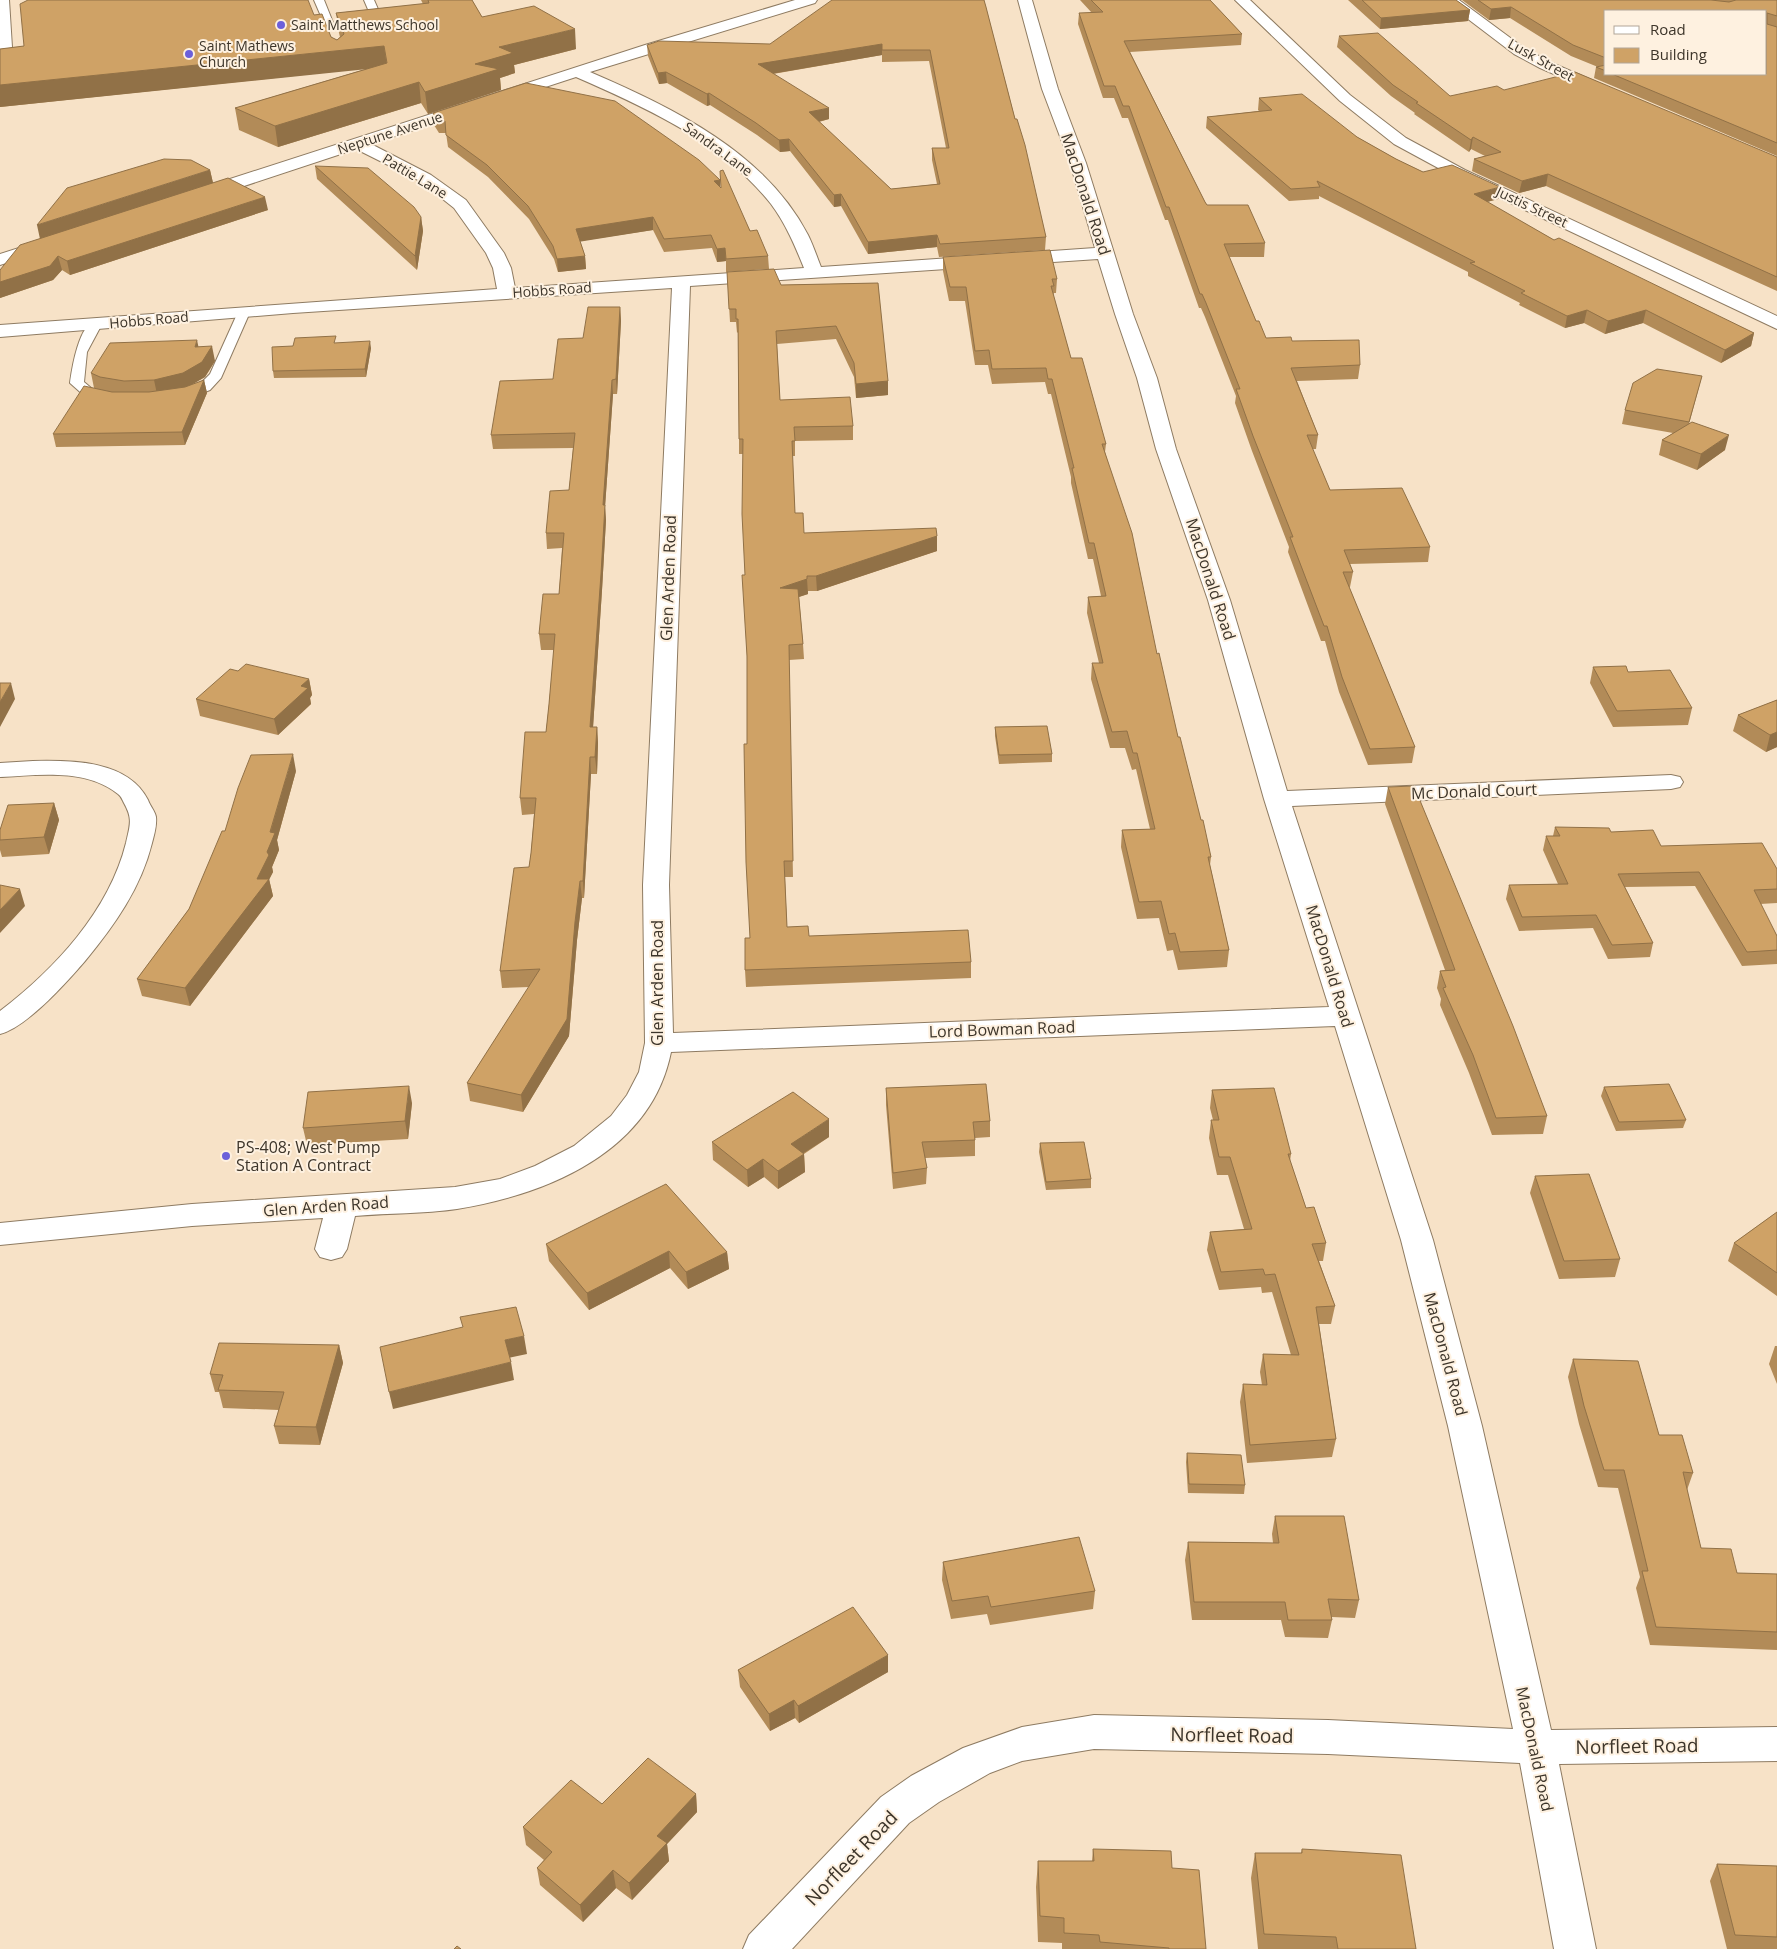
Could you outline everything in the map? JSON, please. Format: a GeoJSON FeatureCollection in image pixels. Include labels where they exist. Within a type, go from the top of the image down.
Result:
{"type":"FeatureCollection","features":[{"type":"Feature","properties":{"kind":"street"},"geometry":{"type":"LineString","coordinates":[[2,0],[6,63]]}},
{"type":"Feature","properties":{"kind":"street","name":"Neptune Avenue"},"geometry":{"type":"LineString","coordinates":[[190,198],[736,21],[810,0]]}},
{"type":"Feature","properties":{"kind":"street","name":"MacDonald Road"},"geometry":{"type":"LineString","coordinates":[[1025,0],[1050,89],[1078,163],[1124,314],[1147,378],[1166,449],[1219,600],[1277,798],[1417,1240],[1463,1417],[1536,1747],[1575,1949]]}},
{"type":"Feature","properties":{"kind":"street","name":"Justis Street"},"geometry":{"type":"LineString","coordinates":[[1242,0],[1345,98],[1374,123],[1400,141],[1459,173],[1777,323]]}},
{"type":"Feature","properties":{"kind":"street","name":"Lusk Street"},"geometry":{"type":"LineString","coordinates":[[1450,0],[1519,51],[1545,65],[1615,96]]}},
{"type":"Feature","properties":{"kind":"street"},"geometry":{"type":"LineString","coordinates":[[736,21],[760,30]]}},
{"type":"Feature","properties":{"kind":"street","name":"Sandra Lane"},"geometry":{"type":"LineString","coordinates":[[577,72],[632,96],[684,124],[741,163],[769,190],[785,209],[801,234],[815,273]]}},
{"type":"Feature","properties":{"kind":"street","name":"Pattie Lane"},"geometry":{"type":"LineString","coordinates":[[358,144],[402,165],[446,192],[460,204],[488,240],[501,265],[506,294]]}},
{"type":"Feature","properties":{"kind":"street"},"geometry":{"type":"LineString","coordinates":[[0,260],[60,240]]}},
{"type":"Feature","properties":{"kind":"street","name":"Hobbs Road"},"geometry":{"type":"LineString","coordinates":[[0,331],[244,312],[1105,253]]}},
{"type":"Feature","properties":{"kind":"street","name":"Glen Arden Road"},"geometry":{"type":"LineString","coordinates":[[0,1234],[192,1215],[456,1198],[502,1189],[546,1174],[585,1153],[621,1123],[639,1100],[653,1072],[659,1043],[656,885],[675,390],[681,282]]}},
{"type":"Feature","properties":{"kind":"street"},"geometry":{"type":"LineString","coordinates":[[0,770],[54,768],[84,771],[110,778],[130,790],[143,816],[139,848],[122,888],[97,928],[64,969],[0,1025]]}},
{"type":"Feature","properties":{"kind":"street","name":"Mc Donald Court"},"geometry":{"type":"LineString","coordinates":[[1277,798],[1671,782]]}},
{"type":"Feature","properties":{"kind":"street","name":"Lord Bowman Road"},"geometry":{"type":"LineString","coordinates":[[659,1043],[1345,1016]]}},
{"type":"Feature","properties":{"kind":"street"},"geometry":{"type":"LineString","coordinates":[[330,1249],[342,1205]]}},
{"type":"Feature","properties":{"kind":"street","name":"Norfleet Road"},"geometry":{"type":"LineString","coordinates":[[764,1949],[895,1810],[924,1789],[977,1760],[1022,1744],[1094,1732],[1328,1737],[1536,1747],[1777,1744]]}},
{"type":"Feature","properties":{"kind":"lane"},"geometry":{"type":"LineString","coordinates":[[319,0],[332,32],[379,23],[369,0]]}},
{"type":"Feature","properties":{"kind":"lane"},"geometry":{"type":"LineString","coordinates":[[172,398],[205,387],[216,375],[244,312]]}},
{"type":"Feature","properties":{"kind":"lane"},"geometry":{"type":"LineString","coordinates":[[96,324],[81,352],[77,383],[93,396],[116,399]]}},
{"type":"Feature","properties":{"kind":"building"},"geometry":{"type":"Polygon","coordinates":[[[28,0],[308,0],[314,15],[322,14],[331,37],[337,40],[344,34],[336,13],[429,3],[428,0],[472,0],[482,17],[534,6],[575,29],[499,47],[513,53],[475,64],[499,69],[425,92],[419,82],[275,126],[235,108],[387,63],[384,46],[0,85],[0,49],[24,46],[20,4],[28,0]]]}},
{"type":"Feature","properties":{"kind":"building"},"geometry":{"type":"Polygon","coordinates":[[[832,0],[984,0],[1015,119],[1017,119],[1025,145],[1046,237],[940,244],[937,235],[868,242],[841,194],[834,195],[789,139],[779,140],[709,93],[707,94],[666,72],[658,73],[647,45],[659,41],[770,44],[832,0]],[[882,44],[758,64],[829,108],[809,112],[891,189],[940,184],[932,148],[949,148],[930,50],[882,50],[882,44]]]}},
{"type":"Feature","properties":{"kind":"building"},"geometry":{"type":"Polygon","coordinates":[[[1091,0],[1210,0],[1242,34],[1124,41],[1207,205],[1248,205],[1265,243],[1224,244],[1256,321],[1259,321],[1266,338],[1291,337],[1292,341],[1359,340],[1360,365],[1291,368],[1318,435],[1307,435],[1330,490],[1402,488],[1430,547],[1344,550],[1353,572],[1343,572],[1415,747],[1370,749],[1342,677],[1327,626],[1324,626],[1290,537],[1293,537],[1236,389],[1240,389],[1206,303],[1202,294],[1200,294],[1169,207],[1166,207],[1129,106],[1123,106],[1115,86],[1104,86],[1079,13],[1103,12],[1091,0]]]}},
{"type":"Feature","properties":{"kind":"building"},"geometry":{"type":"Polygon","coordinates":[[[1362,0],[1456,0],[1470,10],[1381,18],[1362,0]]]}},
{"type":"Feature","properties":{"kind":"building"},"geometry":{"type":"Polygon","coordinates":[[[1478,0],[1711,0],[1729,2],[1736,0],[1777,0],[1777,16],[1767,13],[1767,10],[1604,10],[1604,57],[1573,45],[1511,7],[1491,9],[1478,0]]]}},
{"type":"Feature","properties":{"kind":"building"},"geometry":{"type":"Polygon","coordinates":[[[1767,24],[1777,27],[1777,143],[1614,75],[1767,75],[1767,24]]]}},
{"type":"Feature","properties":{"kind":"building"},"geometry":{"type":"Polygon","coordinates":[[[1378,33],[1450,96],[1497,86],[1504,90],[1575,72],[1777,157],[1777,277],[1548,174],[1522,181],[1474,159],[1501,152],[1473,137],[1471,140],[1416,103],[1418,102],[1393,85],[1339,36],[1378,33]]]}},
{"type":"Feature","properties":{"kind":"building"},"geometry":{"type":"Polygon","coordinates":[[[1604,65],[1604,70],[1596,67],[1604,65]]]}},
{"type":"Feature","properties":{"kind":"building"},"geometry":{"type":"Polygon","coordinates":[[[526,83],[615,101],[699,160],[720,180],[714,181],[721,188],[720,171],[723,170],[750,231],[757,230],[768,256],[726,259],[725,248],[717,249],[711,235],[664,239],[653,217],[576,229],[585,256],[557,259],[553,246],[528,206],[487,165],[446,135],[445,121],[437,121],[433,113],[526,83]]]}},
{"type":"Feature","properties":{"kind":"building"},"geometry":{"type":"Polygon","coordinates":[[[1302,94],[1357,137],[1396,159],[1423,172],[1452,165],[1500,187],[1474,194],[1554,240],[1559,238],[1754,333],[1725,350],[1646,310],[1608,321],[1587,310],[1567,316],[1521,293],[1525,291],[1470,263],[1475,262],[1317,181],[1320,187],[1291,189],[1207,117],[1272,110],[1259,98],[1302,94]]]}},
{"type":"Feature","properties":{"kind":"building"},"geometry":{"type":"Polygon","coordinates":[[[164,159],[191,160],[210,170],[37,225],[67,188],[164,159]]]}},
{"type":"Feature","properties":{"kind":"building"},"geometry":{"type":"Polygon","coordinates":[[[315,166],[368,168],[414,207],[421,217],[415,256],[315,166]]]}},
{"type":"Feature","properties":{"kind":"building"},"geometry":{"type":"Polygon","coordinates":[[[228,178],[265,197],[67,261],[58,256],[50,266],[0,282],[0,270],[20,245],[228,178]]]}},
{"type":"Feature","properties":{"kind":"building"},"geometry":{"type":"Polygon","coordinates":[[[1050,250],[1057,279],[1052,279],[1054,286],[1051,286],[1071,358],[1082,358],[1106,444],[1102,444],[1132,533],[1157,654],[1159,653],[1178,737],[1180,737],[1201,820],[1203,820],[1211,857],[1208,857],[1229,950],[1180,952],[1175,933],[1169,934],[1161,901],[1139,902],[1122,830],[1155,829],[1137,753],[1133,753],[1127,731],[1112,732],[1092,663],[1103,663],[1088,597],[1106,596],[1094,543],[1089,543],[1072,468],[1074,468],[1052,379],[1048,379],[1046,368],[992,369],[989,350],[975,351],[966,287],[950,287],[943,257],[1050,250]]]}},
{"type":"Feature","properties":{"kind":"building"},"geometry":{"type":"Polygon","coordinates":[[[774,269],[781,285],[878,283],[888,381],[856,384],[854,363],[836,326],[776,331],[780,400],[850,397],[853,426],[794,427],[795,441],[792,441],[795,513],[803,513],[804,533],[936,528],[937,536],[816,576],[807,576],[807,579],[780,588],[798,589],[803,644],[789,645],[793,861],[784,861],[787,927],[808,926],[809,936],[968,930],[971,962],[745,970],[745,938],[750,938],[746,862],[744,744],[747,744],[747,656],[742,575],[745,575],[742,514],[743,439],[739,439],[738,319],[736,319],[736,309],[729,309],[727,272],[774,269]]]}},
{"type":"Feature","properties":{"kind":"building"},"geometry":{"type":"Polygon","coordinates":[[[588,307],[620,307],[616,379],[612,380],[603,505],[605,505],[601,574],[590,727],[597,727],[595,757],[590,757],[583,881],[580,881],[575,922],[567,1019],[521,1095],[467,1083],[540,969],[500,971],[514,868],[529,867],[531,853],[536,798],[520,798],[525,732],[546,732],[549,704],[555,634],[539,634],[543,594],[559,594],[564,533],[546,533],[550,491],[569,490],[575,433],[491,435],[500,381],[553,379],[558,339],[583,338],[588,307]]]}},
{"type":"Feature","properties":{"kind":"building"},"geometry":{"type":"Polygon","coordinates":[[[336,336],[334,343],[370,341],[365,369],[273,371],[272,347],[293,346],[295,338],[336,336]]]}},
{"type":"Feature","properties":{"kind":"building"},"geometry":{"type":"Polygon","coordinates":[[[197,340],[195,347],[212,346],[202,362],[183,373],[154,380],[124,381],[100,377],[91,373],[110,343],[197,340]]]}},
{"type":"Feature","properties":{"kind":"building"},"geometry":{"type":"Polygon","coordinates":[[[1657,369],[1702,376],[1689,422],[1625,410],[1633,383],[1657,369]]]}},
{"type":"Feature","properties":{"kind":"building"},"geometry":{"type":"Polygon","coordinates":[[[204,380],[182,432],[53,434],[84,386],[112,392],[149,392],[185,387],[204,380]]]}},
{"type":"Feature","properties":{"kind":"building"},"geometry":{"type":"Polygon","coordinates":[[[1692,422],[1729,435],[1701,454],[1662,440],[1692,422]]]}},
{"type":"Feature","properties":{"kind":"building"},"geometry":{"type":"Polygon","coordinates":[[[246,664],[309,679],[301,686],[308,688],[274,719],[196,699],[230,669],[238,671],[246,664]]]}},
{"type":"Feature","properties":{"kind":"building"},"geometry":{"type":"Polygon","coordinates":[[[1626,666],[1628,672],[1670,670],[1692,708],[1617,711],[1593,667],[1626,666]]]}},
{"type":"Feature","properties":{"kind":"building"},"geometry":{"type":"Polygon","coordinates":[[[0,683],[11,683],[0,702],[0,683]]]}},
{"type":"Feature","properties":{"kind":"building"},"geometry":{"type":"Polygon","coordinates":[[[1777,700],[1777,732],[1770,735],[1738,715],[1777,700]]]}},
{"type":"Feature","properties":{"kind":"building"},"geometry":{"type":"Polygon","coordinates":[[[1047,726],[1052,754],[999,755],[995,727],[1047,726]]]}},
{"type":"Feature","properties":{"kind":"building"},"geometry":{"type":"Polygon","coordinates":[[[293,754],[270,832],[275,833],[267,852],[269,855],[257,879],[269,879],[185,988],[137,979],[189,909],[222,831],[225,831],[238,788],[251,755],[293,754]]]}},
{"type":"Feature","properties":{"kind":"building"},"geometry":{"type":"Polygon","coordinates":[[[1414,786],[1513,1026],[1547,1116],[1496,1118],[1473,1055],[1443,988],[1446,987],[1440,971],[1455,970],[1388,787],[1414,786]]]}},
{"type":"Feature","properties":{"kind":"building"},"geometry":{"type":"Polygon","coordinates":[[[54,803],[44,837],[0,840],[0,830],[8,805],[54,803]]]}},
{"type":"Feature","properties":{"kind":"building"},"geometry":{"type":"Polygon","coordinates":[[[1555,827],[1609,828],[1611,832],[1653,830],[1661,846],[1762,843],[1777,869],[1777,889],[1754,890],[1777,936],[1777,950],[1747,952],[1699,872],[1618,874],[1653,943],[1612,945],[1596,915],[1522,917],[1509,885],[1568,884],[1546,836],[1560,836],[1555,827]]]}},
{"type":"Feature","properties":{"kind":"building"},"geometry":{"type":"Polygon","coordinates":[[[0,885],[20,889],[0,910],[0,885]]]}},
{"type":"Feature","properties":{"kind":"building"},"geometry":{"type":"Polygon","coordinates":[[[986,1084],[990,1121],[973,1122],[975,1140],[922,1142],[927,1168],[893,1173],[886,1088],[986,1084]]]}},
{"type":"Feature","properties":{"kind":"building"},"geometry":{"type":"Polygon","coordinates":[[[1669,1084],[1686,1120],[1619,1122],[1604,1087],[1669,1084]]]}},
{"type":"Feature","properties":{"kind":"building"},"geometry":{"type":"Polygon","coordinates":[[[409,1086],[405,1121],[303,1128],[308,1092],[409,1086]]]}},
{"type":"Feature","properties":{"kind":"building"},"geometry":{"type":"Polygon","coordinates":[[[1274,1088],[1291,1154],[1288,1154],[1306,1208],[1314,1207],[1326,1243],[1312,1244],[1335,1306],[1316,1307],[1336,1439],[1250,1445],[1243,1384],[1267,1385],[1263,1354],[1299,1355],[1275,1274],[1265,1275],[1263,1269],[1221,1272],[1210,1232],[1252,1229],[1230,1157],[1219,1157],[1211,1120],[1219,1120],[1212,1090],[1274,1088]]]}},
{"type":"Feature","properties":{"kind":"building"},"geometry":{"type":"Polygon","coordinates":[[[793,1092],[829,1119],[791,1144],[804,1154],[778,1171],[763,1159],[747,1170],[712,1142],[793,1092]]]}},
{"type":"Feature","properties":{"kind":"building"},"geometry":{"type":"Polygon","coordinates":[[[1084,1142],[1091,1179],[1046,1182],[1040,1143],[1084,1142]]]}},
{"type":"Feature","properties":{"kind":"building"},"geometry":{"type":"Polygon","coordinates":[[[1589,1174],[1620,1259],[1564,1261],[1535,1176],[1589,1174]]]}},
{"type":"Feature","properties":{"kind":"building"},"geometry":{"type":"Polygon","coordinates":[[[666,1184],[727,1252],[686,1272],[669,1251],[587,1293],[546,1244],[666,1184]]]}},
{"type":"Feature","properties":{"kind":"building"},"geometry":{"type":"Polygon","coordinates":[[[1777,1212],[1777,1273],[1734,1243],[1777,1212]]]}},
{"type":"Feature","properties":{"kind":"building"},"geometry":{"type":"Polygon","coordinates":[[[516,1307],[524,1336],[505,1340],[511,1362],[389,1392],[380,1347],[463,1327],[460,1317],[516,1307]]]}},
{"type":"Feature","properties":{"kind":"building"},"geometry":{"type":"Polygon","coordinates":[[[219,1343],[339,1345],[316,1427],[274,1426],[284,1392],[218,1390],[223,1375],[210,1374],[219,1343]]]}},
{"type":"Feature","properties":{"kind":"building"},"geometry":{"type":"Polygon","coordinates":[[[1573,1359],[1638,1361],[1659,1435],[1682,1435],[1693,1473],[1683,1472],[1701,1548],[1731,1549],[1737,1573],[1777,1574],[1777,1632],[1656,1627],[1642,1571],[1648,1571],[1624,1470],[1604,1470],[1584,1406],[1573,1359]]]}},
{"type":"Feature","properties":{"kind":"building"},"geometry":{"type":"Polygon","coordinates":[[[1187,1453],[1241,1455],[1245,1485],[1189,1484],[1187,1453]]]}},
{"type":"Feature","properties":{"kind":"building"},"geometry":{"type":"Polygon","coordinates":[[[1275,1516],[1344,1516],[1359,1600],[1328,1599],[1332,1620],[1288,1620],[1285,1602],[1194,1602],[1188,1542],[1279,1543],[1275,1516]]]}},
{"type":"Feature","properties":{"kind":"building"},"geometry":{"type":"Polygon","coordinates":[[[1079,1537],[1095,1591],[991,1607],[988,1596],[952,1601],[943,1562],[1079,1537]]]}},
{"type":"Feature","properties":{"kind":"building"},"geometry":{"type":"Polygon","coordinates":[[[853,1607],[888,1655],[798,1706],[794,1700],[769,1714],[738,1670],[853,1607]]]}},
{"type":"Feature","properties":{"kind":"building"},"geometry":{"type":"Polygon","coordinates":[[[648,1758],[696,1794],[657,1836],[667,1843],[629,1883],[613,1870],[580,1905],[537,1868],[552,1852],[523,1827],[571,1780],[602,1804],[648,1758]]]}},
{"type":"Feature","properties":{"kind":"building"},"geometry":{"type":"Polygon","coordinates":[[[1093,1849],[1171,1851],[1172,1868],[1199,1870],[1206,1949],[1169,1949],[1100,1942],[1099,1935],[1064,1933],[1064,1918],[1040,1916],[1038,1861],[1094,1861],[1093,1849]]]}},
{"type":"Feature","properties":{"kind":"building"},"geometry":{"type":"Polygon","coordinates":[[[1302,1849],[1401,1855],[1416,1949],[1338,1949],[1336,1937],[1264,1934],[1255,1853],[1302,1853],[1302,1849]]]}},
{"type":"Feature","properties":{"kind":"building"},"geometry":{"type":"Polygon","coordinates":[[[1717,1864],[1777,1866],[1777,1937],[1735,1935],[1717,1864]]]}},
{"type":"Feature","properties":{"kind":"place","name":"Saint Matthews School"},"geometry":{"type":"Point","coordinates":[281,25]}},
{"type":"Feature","properties":{"kind":"place","name":"Saint Mathews Church"},"geometry":{"type":"Point","coordinates":[189,54]}},
{"type":"Feature","properties":{"kind":"place","name":"PS-408; West Pump Station A Contract"},"geometry":{"type":"Point","coordinates":[226,1156]}}]}
